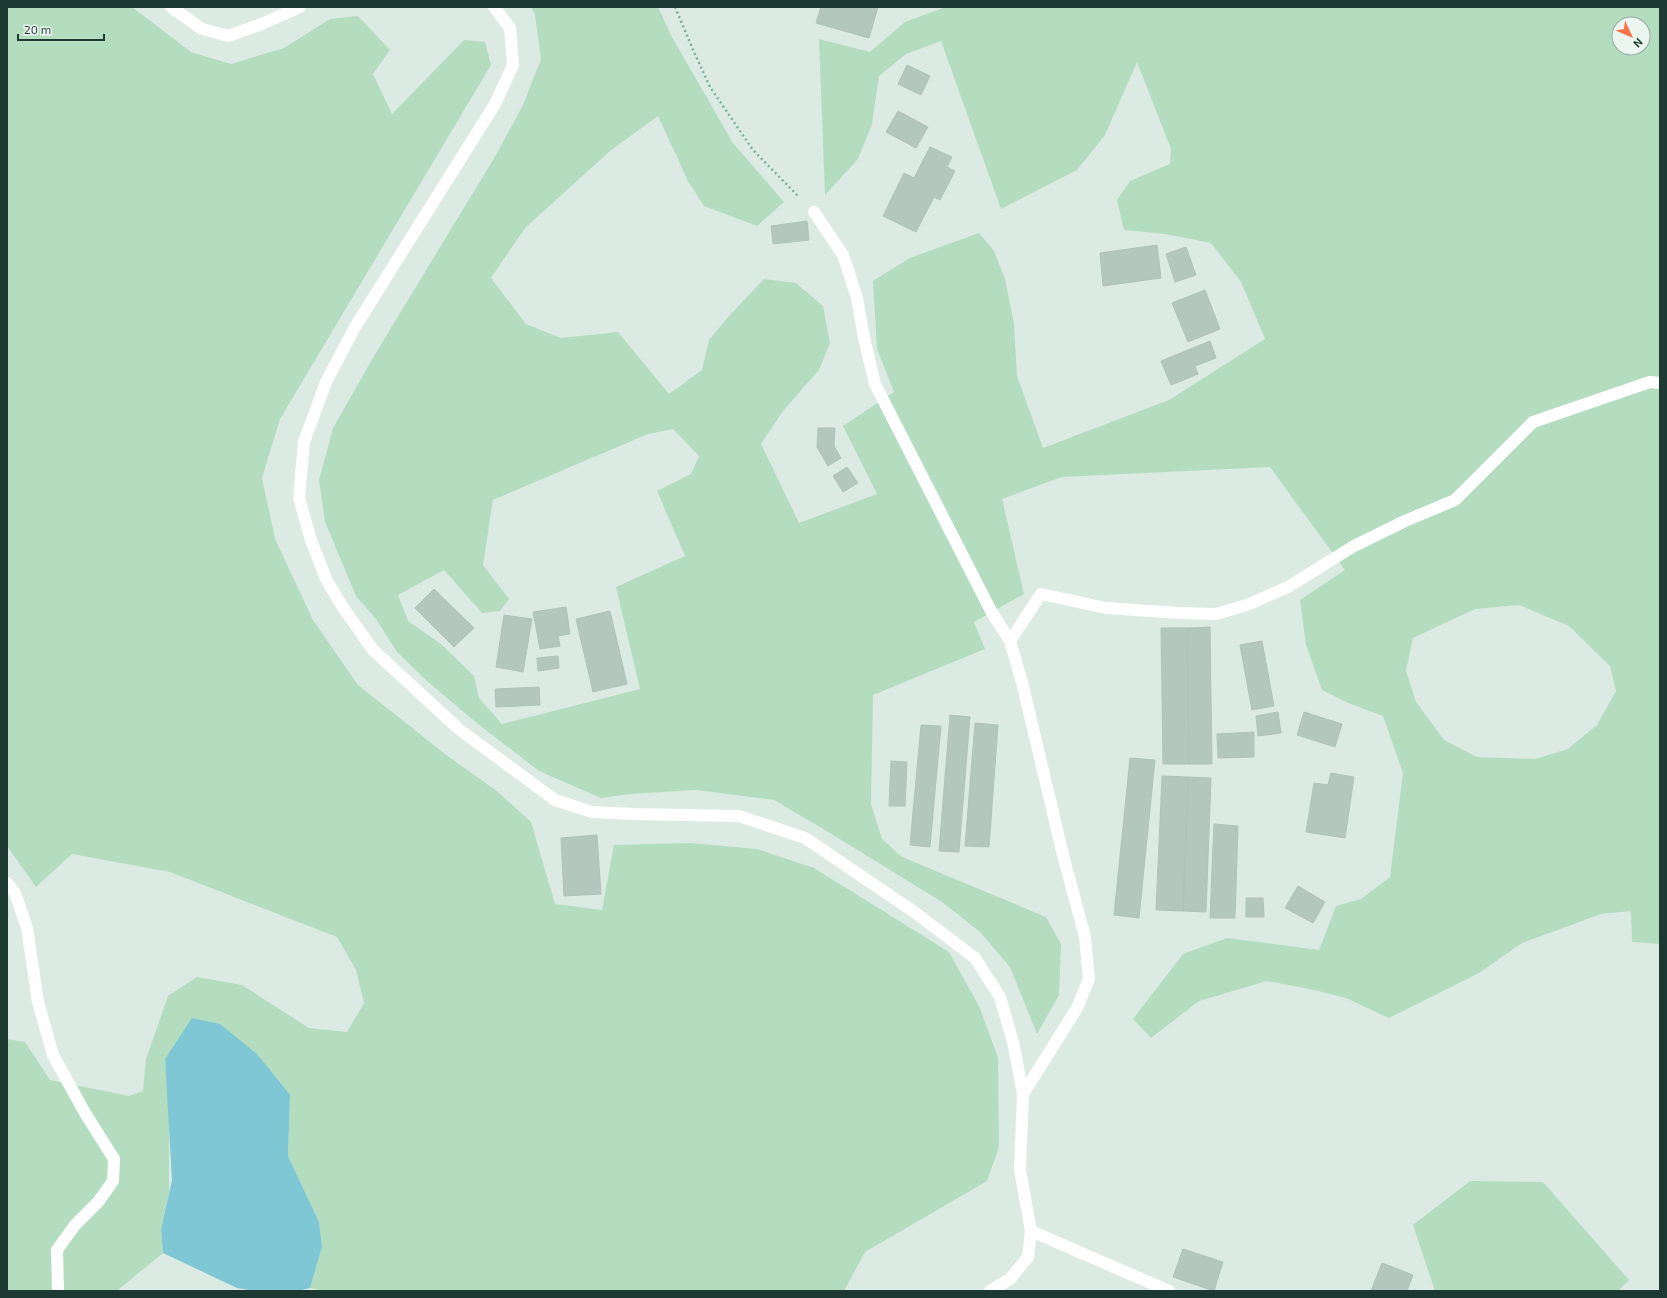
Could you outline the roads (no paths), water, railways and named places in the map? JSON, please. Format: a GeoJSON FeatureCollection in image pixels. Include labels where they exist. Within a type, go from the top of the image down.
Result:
{"type":"FeatureCollection","features":[{"type":"Feature","properties":{"kind":"street"},"geometry":{"type":"LineString","coordinates":[[171,7],[202,29],[228,36],[259,25],[300,7]]}},
{"type":"Feature","properties":{"kind":"street"},"geometry":{"type":"LineString","coordinates":[[494,7],[510,28],[514,65],[495,104],[355,327],[326,382],[304,442],[299,498],[311,540],[326,579],[342,606],[373,650],[460,730],[555,800],[592,812],[739,816],[805,838],[913,911],[975,958],[1000,997],[1013,1042],[1023,1094],[1020,1170],[1031,1231],[1028,1257],[1010,1279],[990,1291]]}},
{"type":"Feature","properties":{"kind":"street"},"geometry":{"type":"LineString","coordinates":[[814,212],[843,255],[857,298],[864,338],[875,384],[991,611],[1010,641],[1022,682],[1063,855],[1085,937],[1089,979],[1077,1008],[1023,1094]]}},
{"type":"Feature","properties":{"kind":"street"},"geometry":{"type":"LineString","coordinates":[[1010,641],[1041,594],[1106,608],[1180,614],[1216,614],[1247,605],[1288,587],[1354,546],[1405,521],[1454,500],[1533,422],[1650,382],[1660,383]]}},
{"type":"Feature","properties":{"kind":"street"},"geometry":{"type":"LineString","coordinates":[[7,883],[15,892],[27,928],[38,1002],[53,1055],[85,1113],[114,1159],[113,1181],[98,1202],[75,1225],[57,1250],[58,1291]]}},
{"type":"Feature","properties":{"kind":"street"},"geometry":{"type":"LineString","coordinates":[[1031,1231],[1169,1291]]}},
{"type":"Feature","properties":{"kind":"water"},"geometry":{"type":"Polygon","coordinates":[[[192,1018],[220,1024],[257,1054],[290,1095],[288,1156],[319,1222],[322,1247],[310,1288],[298,1291],[255,1291],[237,1288],[163,1253],[161,1229],[172,1180],[165,1059],[192,1018]]]}}]}
